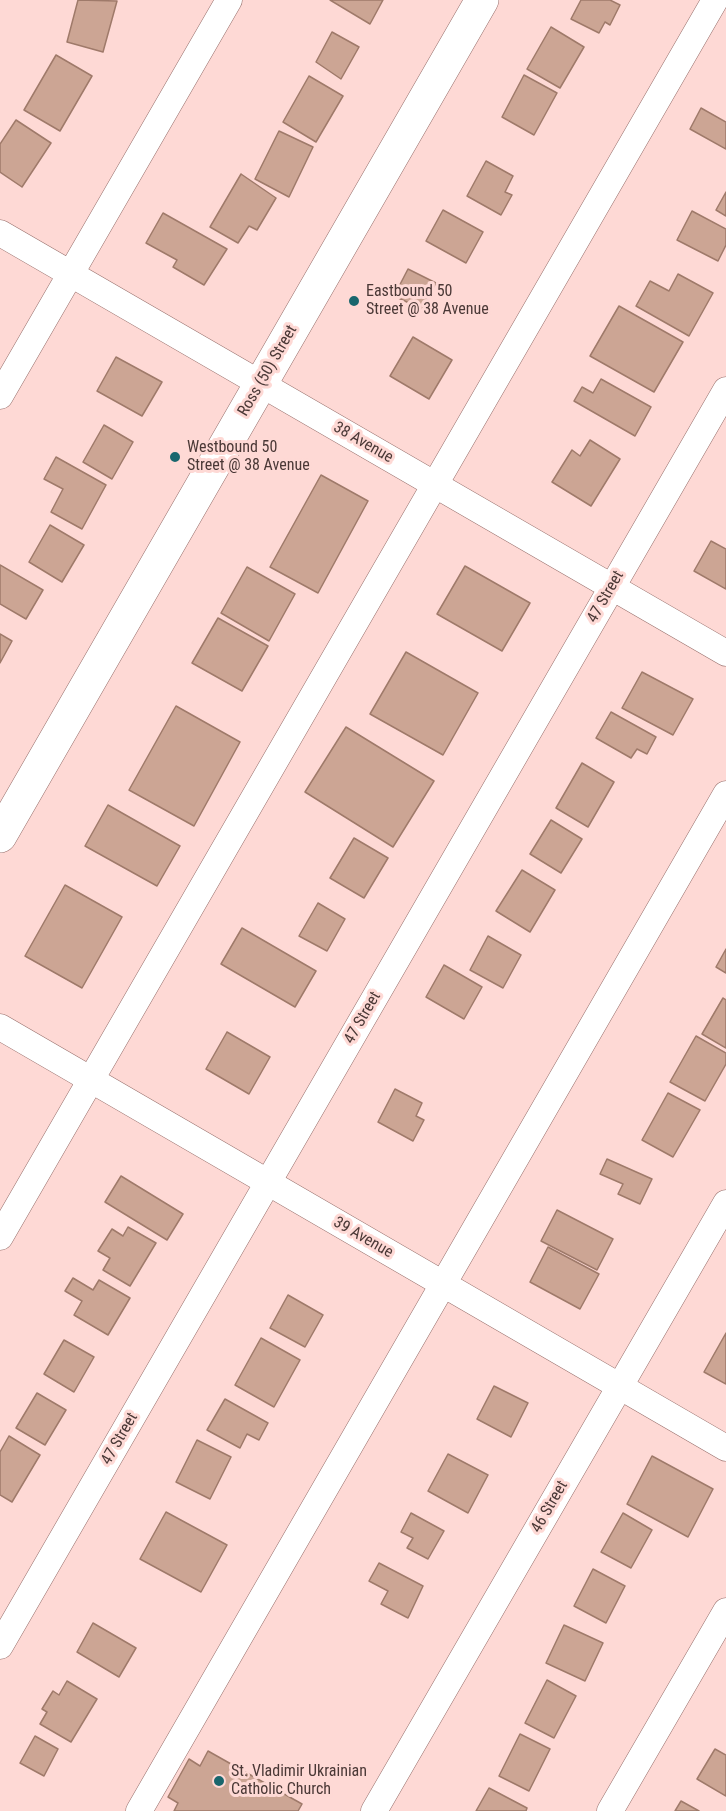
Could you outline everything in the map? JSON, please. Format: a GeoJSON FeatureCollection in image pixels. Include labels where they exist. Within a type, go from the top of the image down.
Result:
{"type":"FeatureCollection","features":[{"type":"Feature","properties":{"kind":"main road","name":"Ross (50) Street"},"geometry":{"type":"LineString","coordinates":[[0,836],[482,0]]}},
{"type":"Feature","properties":{"kind":"street"},"geometry":{"type":"LineString","coordinates":[[0,396],[229,0]]}},
{"type":"Feature","properties":{"kind":"street"},"geometry":{"type":"LineString","coordinates":[[0,1237],[715,0]]}},
{"type":"Feature","properties":{"kind":"street","name":"38 Avenue"},"geometry":{"type":"LineString","coordinates":[[0,233],[726,653]]}},
{"type":"Feature","properties":{"kind":"street","name":"47 Street"},"geometry":{"type":"LineString","coordinates":[[0,1646],[726,390]]}},
{"type":"Feature","properties":{"kind":"street"},"geometry":{"type":"LineString","coordinates":[[139,1811],[726,794]]}},
{"type":"Feature","properties":{"kind":"street","name":"39 Avenue"},"geometry":{"type":"LineString","coordinates":[[0,1027],[726,1448]]}},
{"type":"Feature","properties":{"kind":"street","name":"46 Street"},"geometry":{"type":"LineString","coordinates":[[374,1811],[726,1203]]}},
{"type":"Feature","properties":{"kind":"street"},"geometry":{"type":"LineString","coordinates":[[610,1811],[726,1611]]}},
{"type":"Feature","properties":{"kind":"building"},"geometry":{"type":"Polygon","coordinates":[[[78,0],[117,1],[103,52],[67,42],[78,0]]]}},
{"type":"Feature","properties":{"kind":"building"},"geometry":{"type":"Polygon","coordinates":[[[330,0],[383,0],[370,24],[330,0]]]}},
{"type":"Feature","properties":{"kind":"building"},"geometry":{"type":"Polygon","coordinates":[[[581,0],[610,0],[620,5],[610,25],[605,22],[599,33],[571,19],[581,0]]]}},
{"type":"Feature","properties":{"kind":"building"},"geometry":{"type":"Polygon","coordinates":[[[551,27],[584,47],[560,88],[527,69],[551,27]]]}},
{"type":"Feature","properties":{"kind":"building"},"geometry":{"type":"Polygon","coordinates":[[[332,32],[359,47],[341,79],[316,62],[332,32]]]}},
{"type":"Feature","properties":{"kind":"building"},"geometry":{"type":"Polygon","coordinates":[[[56,55],[92,76],[60,131],[24,110],[56,55]]]}},
{"type":"Feature","properties":{"kind":"building"},"geometry":{"type":"Polygon","coordinates":[[[524,75],[557,93],[534,135],[502,117],[524,75]]]}},
{"type":"Feature","properties":{"kind":"building"},"geometry":{"type":"Polygon","coordinates":[[[309,76],[343,96],[316,142],[283,122],[309,76]]]}},
{"type":"Feature","properties":{"kind":"building"},"geometry":{"type":"Polygon","coordinates":[[[701,108],[726,122],[726,149],[690,129],[701,108]]]}},
{"type":"Feature","properties":{"kind":"building"},"geometry":{"type":"Polygon","coordinates":[[[16,120],[51,143],[22,187],[0,172],[0,144],[16,120]]]}},
{"type":"Feature","properties":{"kind":"building"},"geometry":{"type":"Polygon","coordinates":[[[279,131],[313,147],[289,197],[255,179],[279,131]]]}},
{"type":"Feature","properties":{"kind":"building"},"geometry":{"type":"Polygon","coordinates":[[[486,161],[513,176],[505,192],[512,195],[501,215],[467,196],[486,161]]]}},
{"type":"Feature","properties":{"kind":"building"},"geometry":{"type":"Polygon","coordinates":[[[241,174],[276,198],[257,230],[249,226],[238,243],[210,227],[241,174]]]}},
{"type":"Feature","properties":{"kind":"building"},"geometry":{"type":"Polygon","coordinates":[[[726,192],[726,216],[716,210],[726,192]]]}},
{"type":"Feature","properties":{"kind":"building"},"geometry":{"type":"Polygon","coordinates":[[[443,210],[483,232],[466,263],[426,241],[443,210]]]}},
{"type":"Feature","properties":{"kind":"building"},"geometry":{"type":"Polygon","coordinates":[[[692,211],[726,229],[726,245],[718,261],[677,240],[692,211]]]}},
{"type":"Feature","properties":{"kind":"building"},"geometry":{"type":"Polygon","coordinates":[[[163,213],[227,249],[204,285],[173,267],[177,260],[146,243],[163,213]]]}},
{"type":"Feature","properties":{"kind":"building"},"geometry":{"type":"Polygon","coordinates":[[[408,269],[436,283],[422,309],[394,296],[408,269]]]}},
{"type":"Feature","properties":{"kind":"building"},"geometry":{"type":"Polygon","coordinates":[[[678,274],[713,293],[689,336],[636,306],[650,281],[669,291],[678,274]]]}},
{"type":"Feature","properties":{"kind":"building"},"geometry":{"type":"Polygon","coordinates":[[[619,306],[683,342],[654,392],[590,356],[619,306]]]}},
{"type":"Feature","properties":{"kind":"building"},"geometry":{"type":"Polygon","coordinates":[[[413,337],[452,360],[429,399],[390,376],[413,337]]]}},
{"type":"Feature","properties":{"kind":"building"},"geometry":{"type":"Polygon","coordinates":[[[116,357],[162,382],[142,416],[97,391],[116,357]]]}},
{"type":"Feature","properties":{"kind":"building"},"geometry":{"type":"Polygon","coordinates":[[[601,379],[651,407],[635,436],[574,401],[582,387],[593,393],[601,379]]]}},
{"type":"Feature","properties":{"kind":"building"},"geometry":{"type":"Polygon","coordinates":[[[104,425],[133,442],[112,479],[83,462],[104,425]]]}},
{"type":"Feature","properties":{"kind":"building"},"geometry":{"type":"Polygon","coordinates":[[[590,440],[620,459],[591,506],[552,482],[572,450],[580,456],[590,440]]]}},
{"type":"Feature","properties":{"kind":"building"},"geometry":{"type":"Polygon","coordinates":[[[56,457],[106,485],[82,529],[51,512],[63,489],[44,479],[56,457]]]}},
{"type":"Feature","properties":{"kind":"building"},"geometry":{"type":"Polygon","coordinates":[[[321,475],[368,501],[318,593],[270,567],[321,475]]]}},
{"type":"Feature","properties":{"kind":"building"},"geometry":{"type":"Polygon","coordinates":[[[50,525],[84,545],[62,582],[29,562],[50,525]]]}},
{"type":"Feature","properties":{"kind":"building"},"geometry":{"type":"Polygon","coordinates":[[[711,541],[726,549],[726,589],[694,571],[711,541]]]}},
{"type":"Feature","properties":{"kind":"building"},"geometry":{"type":"Polygon","coordinates":[[[0,565],[43,590],[26,619],[0,604],[0,565]]]}},
{"type":"Feature","properties":{"kind":"building"},"geometry":{"type":"Polygon","coordinates":[[[465,566],[530,603],[502,651],[437,614],[465,566]]]}},
{"type":"Feature","properties":{"kind":"building"},"geometry":{"type":"Polygon","coordinates":[[[247,567],[295,594],[269,641],[221,613],[247,567]]]}},
{"type":"Feature","properties":{"kind":"building"},"geometry":{"type":"Polygon","coordinates":[[[218,618],[268,646],[242,691],[192,663],[218,618]]]}},
{"type":"Feature","properties":{"kind":"building"},"geometry":{"type":"Polygon","coordinates":[[[0,634],[12,641],[0,663],[0,634]]]}},
{"type":"Feature","properties":{"kind":"building"},"geometry":{"type":"Polygon","coordinates":[[[406,652],[478,693],[443,755],[370,714],[406,652]]]}},
{"type":"Feature","properties":{"kind":"building"},"geometry":{"type":"Polygon","coordinates":[[[642,672],[693,699],[673,735],[622,708],[642,672]]]}},
{"type":"Feature","properties":{"kind":"building"},"geometry":{"type":"Polygon","coordinates":[[[176,706],[240,742],[194,826],[129,790],[176,706]]]}},
{"type":"Feature","properties":{"kind":"building"},"geometry":{"type":"Polygon","coordinates":[[[611,712],[656,737],[647,754],[637,749],[631,758],[596,738],[611,712]]]}},
{"type":"Feature","properties":{"kind":"building"},"geometry":{"type":"Polygon","coordinates":[[[346,727],[434,781],[393,847],[305,792],[346,727]]]}},
{"type":"Feature","properties":{"kind":"building"},"geometry":{"type":"Polygon","coordinates":[[[582,763],[614,782],[588,827],[556,808],[582,763]]]}},
{"type":"Feature","properties":{"kind":"building"},"geometry":{"type":"Polygon","coordinates":[[[108,805],[180,846],[157,886],[85,846],[108,805]]]}},
{"type":"Feature","properties":{"kind":"building"},"geometry":{"type":"Polygon","coordinates":[[[551,820],[582,839],[561,873],[530,854],[551,820]]]}},
{"type":"Feature","properties":{"kind":"building"},"geometry":{"type":"Polygon","coordinates":[[[354,838],[388,858],[364,898],[330,878],[354,838]]]}},
{"type":"Feature","properties":{"kind":"building"},"geometry":{"type":"Polygon","coordinates":[[[522,870],[555,890],[530,932],[496,911],[522,870]]]}},
{"type":"Feature","properties":{"kind":"building"},"geometry":{"type":"Polygon","coordinates":[[[65,885],[122,917],[82,988],[25,956],[65,885]]]}},
{"type":"Feature","properties":{"kind":"building"},"geometry":{"type":"Polygon","coordinates":[[[318,903],[345,919],[327,951],[299,936],[318,903]]]}},
{"type":"Feature","properties":{"kind":"building"},"geometry":{"type":"Polygon","coordinates":[[[242,928],[316,971],[295,1007],[221,964],[242,928]]]}},
{"type":"Feature","properties":{"kind":"building"},"geometry":{"type":"Polygon","coordinates":[[[488,936],[521,955],[503,988],[470,970],[488,936]]]}},
{"type":"Feature","properties":{"kind":"building"},"geometry":{"type":"Polygon","coordinates":[[[726,949],[726,973],[716,967],[726,949]]]}},
{"type":"Feature","properties":{"kind":"building"},"geometry":{"type":"Polygon","coordinates":[[[444,965],[482,987],[464,1019],[426,997],[444,965]]]}},
{"type":"Feature","properties":{"kind":"building"},"geometry":{"type":"Polygon","coordinates":[[[723,998],[726,1000],[726,1048],[702,1034],[723,998]]]}},
{"type":"Feature","properties":{"kind":"building"},"geometry":{"type":"Polygon","coordinates":[[[227,1032],[270,1057],[249,1094],[206,1069],[227,1032]]]}},
{"type":"Feature","properties":{"kind":"building"},"geometry":{"type":"Polygon","coordinates":[[[696,1036],[726,1053],[726,1064],[705,1101],[670,1082],[696,1036]]]}},
{"type":"Feature","properties":{"kind":"building"},"geometry":{"type":"Polygon","coordinates":[[[395,1089],[422,1103],[416,1116],[424,1120],[413,1141],[378,1122],[395,1089]]]}},
{"type":"Feature","properties":{"kind":"building"},"geometry":{"type":"Polygon","coordinates":[[[668,1093],[700,1110],[673,1157],[642,1140],[668,1093]]]}},
{"type":"Feature","properties":{"kind":"building"},"geometry":{"type":"Polygon","coordinates":[[[607,1159],[652,1179],[640,1204],[618,1194],[623,1184],[600,1174],[607,1159]]]}},
{"type":"Feature","properties":{"kind":"building"},"geometry":{"type":"Polygon","coordinates":[[[121,1176],[183,1214],[167,1240],[105,1202],[121,1176]]]}},
{"type":"Feature","properties":{"kind":"building"},"geometry":{"type":"Polygon","coordinates":[[[557,1210],[613,1239],[597,1270],[541,1241],[557,1210]]]}},
{"type":"Feature","properties":{"kind":"building"},"geometry":{"type":"Polygon","coordinates":[[[128,1227],[156,1243],[130,1286],[103,1270],[110,1258],[98,1251],[112,1229],[123,1236],[128,1227]]]}},
{"type":"Feature","properties":{"kind":"building"},"geometry":{"type":"Polygon","coordinates":[[[548,1247],[599,1274],[580,1309],[530,1282],[548,1247]]]}},
{"type":"Feature","properties":{"kind":"building"},"geometry":{"type":"Polygon","coordinates":[[[73,1278],[93,1290],[99,1280],[130,1298],[108,1335],[74,1315],[82,1301],[65,1291],[73,1278]]]}},
{"type":"Feature","properties":{"kind":"building"},"geometry":{"type":"Polygon","coordinates":[[[288,1295],[323,1315],[305,1347],[270,1328],[288,1295]]]}},
{"type":"Feature","properties":{"kind":"building"},"geometry":{"type":"Polygon","coordinates":[[[726,1333],[726,1384],[704,1372],[726,1333]]]}},
{"type":"Feature","properties":{"kind":"building"},"geometry":{"type":"Polygon","coordinates":[[[261,1338],[300,1360],[274,1407],[235,1385],[261,1338]]]}},
{"type":"Feature","properties":{"kind":"building"},"geometry":{"type":"Polygon","coordinates":[[[64,1340],[94,1357],[74,1392],[44,1374],[64,1340]]]}},
{"type":"Feature","properties":{"kind":"building"},"geometry":{"type":"Polygon","coordinates":[[[494,1386],[528,1403],[511,1437],[477,1419],[494,1386]]]}},
{"type":"Feature","properties":{"kind":"building"},"geometry":{"type":"Polygon","coordinates":[[[37,1393],[66,1410],[45,1445],[16,1428],[37,1393]]]}},
{"type":"Feature","properties":{"kind":"building"},"geometry":{"type":"Polygon","coordinates":[[[225,1399],[268,1423],[259,1440],[247,1434],[240,1448],[207,1430],[225,1399]]]}},
{"type":"Feature","properties":{"kind":"building"},"geometry":{"type":"Polygon","coordinates":[[[9,1436],[40,1455],[12,1502],[0,1495],[0,1452],[9,1436]]]}},
{"type":"Feature","properties":{"kind":"building"},"geometry":{"type":"Polygon","coordinates":[[[197,1440],[231,1457],[210,1499],[176,1482],[197,1440]]]}},
{"type":"Feature","properties":{"kind":"building"},"geometry":{"type":"Polygon","coordinates":[[[448,1454],[488,1475],[468,1513],[428,1491],[448,1454]]]}},
{"type":"Feature","properties":{"kind":"building"},"geometry":{"type":"Polygon","coordinates":[[[652,1456],[713,1489],[688,1537],[627,1504],[652,1456]]]}},
{"type":"Feature","properties":{"kind":"building"},"geometry":{"type":"Polygon","coordinates":[[[166,1512],[227,1545],[201,1592],[140,1559],[166,1512]]]}},
{"type":"Feature","properties":{"kind":"building"},"geometry":{"type":"Polygon","coordinates":[[[411,1513],[444,1531],[428,1559],[407,1548],[413,1538],[401,1532],[411,1513]]]}},
{"type":"Feature","properties":{"kind":"building"},"geometry":{"type":"Polygon","coordinates":[[[623,1513],[652,1530],[631,1568],[601,1552],[623,1513]]]}},
{"type":"Feature","properties":{"kind":"building"},"geometry":{"type":"Polygon","coordinates":[[[379,1563],[423,1586],[408,1618],[381,1604],[388,1591],[369,1581],[379,1563]]]}},
{"type":"Feature","properties":{"kind":"building"},"geometry":{"type":"Polygon","coordinates":[[[593,1569],[625,1586],[606,1623],[574,1606],[593,1569]]]}},
{"type":"Feature","properties":{"kind":"building"},"geometry":{"type":"Polygon","coordinates":[[[93,1623],[136,1648],[119,1677],[77,1652],[93,1623]]]}},
{"type":"Feature","properties":{"kind":"building"},"geometry":{"type":"Polygon","coordinates":[[[564,1625],[603,1643],[585,1681],[546,1663],[564,1625]]]}},
{"type":"Feature","properties":{"kind":"building"},"geometry":{"type":"Polygon","coordinates":[[[547,1680],[576,1696],[554,1738],[525,1723],[547,1680]]]}},
{"type":"Feature","properties":{"kind":"building"},"geometry":{"type":"Polygon","coordinates":[[[67,1681],[97,1699],[71,1742],[40,1724],[47,1712],[42,1709],[53,1691],[59,1695],[67,1681]]]}},
{"type":"Feature","properties":{"kind":"building"},"geometry":{"type":"Polygon","coordinates":[[[520,1734],[550,1749],[529,1791],[499,1776],[520,1734]]]}},
{"type":"Feature","properties":{"kind":"building"},"geometry":{"type":"Polygon","coordinates":[[[35,1736],[58,1749],[44,1776],[20,1763],[35,1736]]]}},
{"type":"Feature","properties":{"kind":"building"},"geometry":{"type":"Polygon","coordinates":[[[715,1749],[726,1755],[726,1796],[697,1779],[715,1749]]]}},
{"type":"Feature","properties":{"kind":"building","name":"St. Vladimir Ukrainian Catholic Church"},"geometry":{"type":"Polygon","coordinates":[[[208,1751],[302,1804],[298,1811],[174,1811],[178,1803],[168,1797],[189,1759],[200,1766],[208,1751]]]}},
{"type":"Feature","properties":{"kind":"building"},"geometry":{"type":"Polygon","coordinates":[[[489,1788],[527,1808],[526,1811],[476,1811],[489,1788]]]}},
{"type":"Feature","properties":{"kind":"building"},"geometry":{"type":"Polygon","coordinates":[[[681,1801],[699,1811],[675,1811],[681,1801]]]}},
{"type":"Feature","properties":{"kind":"place","name":"Eastbound 50 Street @ 38 Avenue"},"geometry":{"type":"Point","coordinates":[354,301]}},
{"type":"Feature","properties":{"kind":"place","name":"Westbound 50 Street @ 38 Avenue"},"geometry":{"type":"Point","coordinates":[175,457]}},
{"type":"Feature","properties":{"kind":"place","name":"St. Vladimir Ukrainian Catholic Church"},"geometry":{"type":"Point","coordinates":[219,1781]}}]}
